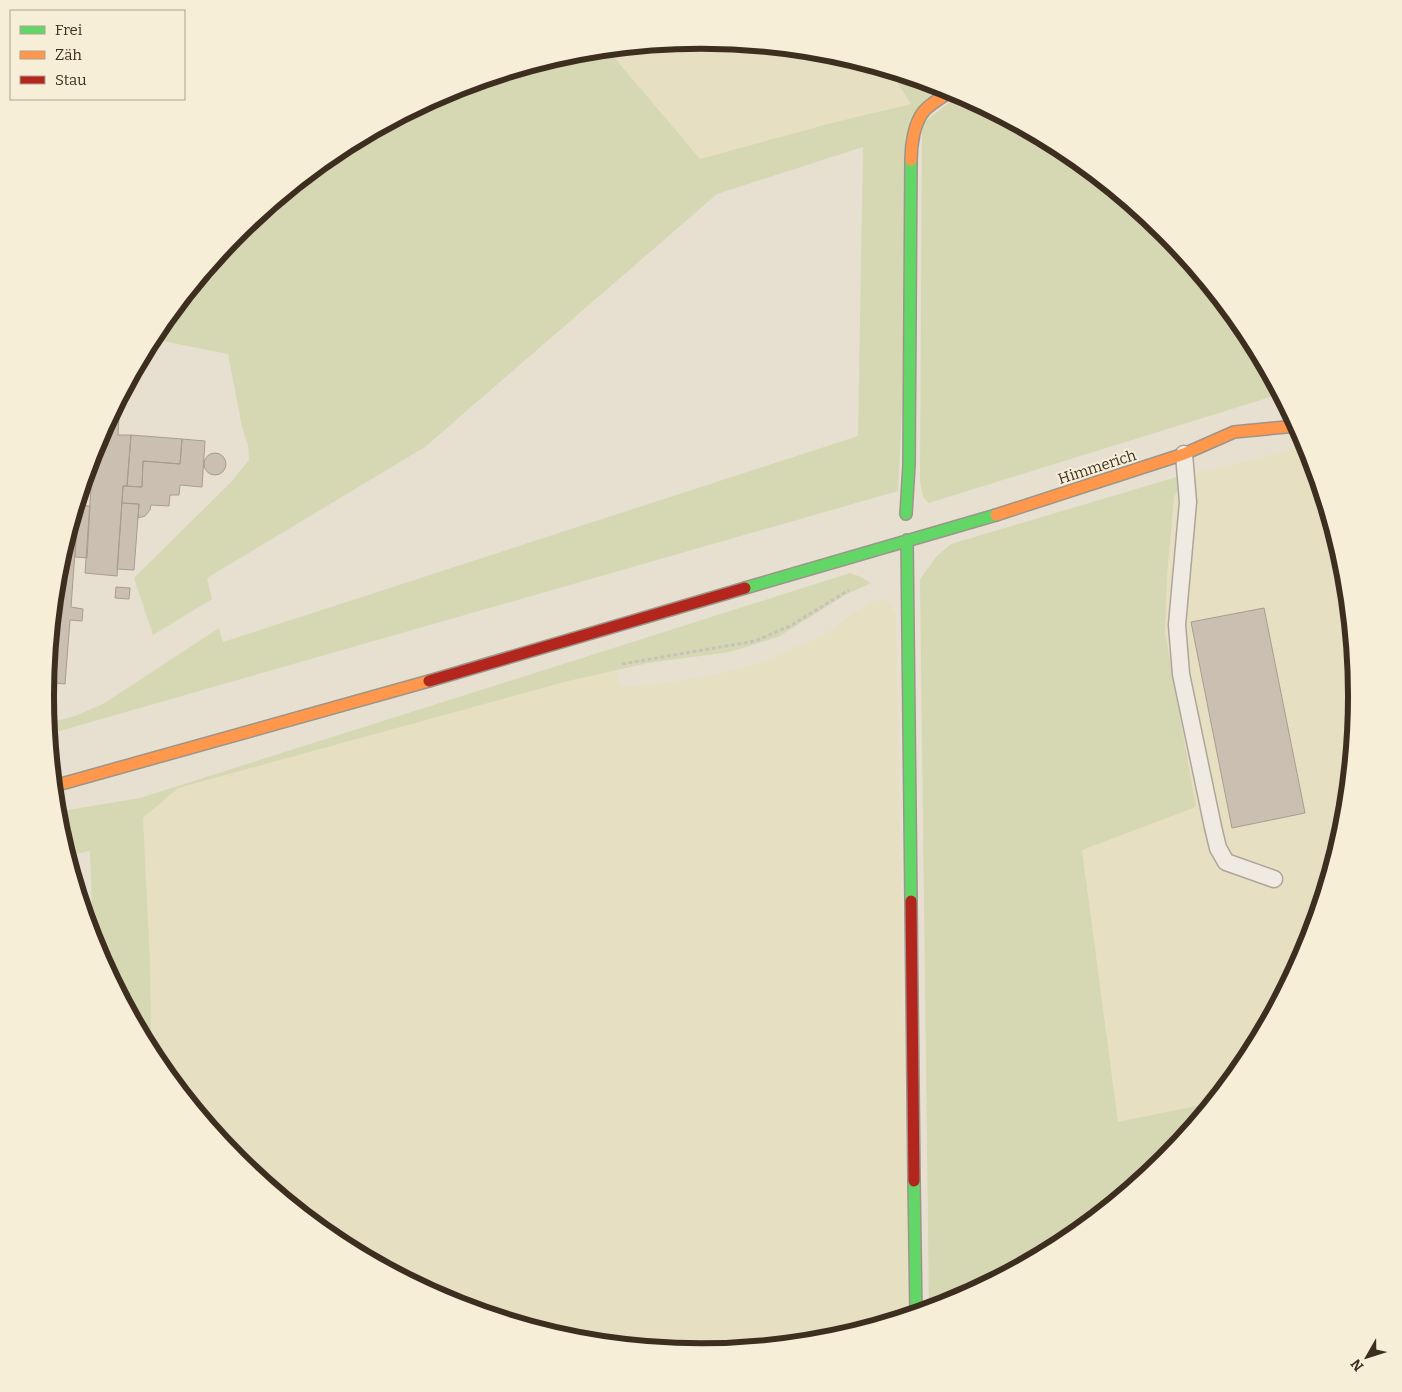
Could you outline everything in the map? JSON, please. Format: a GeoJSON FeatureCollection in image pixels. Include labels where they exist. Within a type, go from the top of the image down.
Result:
{"type":"FeatureCollection","features":[{"type":"Feature","properties":{"kind":"street"},"geometry":{"type":"LineString","coordinates":[[906,514],[909,465],[911,151],[916,126],[924,111],[944,96]]}},
{"type":"Feature","properties":{"kind":"street","name":"Himmerich"},"geometry":{"type":"LineString","coordinates":[[60,784],[511,658],[1000,514],[1184,454],[1234,432],[1289,427]]}},
{"type":"Feature","properties":{"kind":"street"},"geometry":{"type":"LineString","coordinates":[[907,540],[916,1306]]}},
{"type":"Feature","properties":{"kind":"lane"},"geometry":{"type":"LineString","coordinates":[[1184,454],[1188,502],[1177,625],[1181,674],[1212,827],[1218,848],[1226,862],[1274,879]]}},
{"type":"Feature","properties":{"kind":"path"},"geometry":{"type":"LineString","coordinates":[[622,664],[755,641],[790,626],[856,585]]}},
{"type":"Feature","properties":{"kind":"shaded area"},"geometry":{"type":"Polygon","coordinates":[[[701,49],[785,54],[827,61],[895,79],[911,104],[832,123],[700,159],[612,55],[659,50],[701,49]]]}},
{"type":"Feature","properties":{"kind":"shaded area"},"geometry":{"type":"Polygon","coordinates":[[[1298,446],[1314,488],[1336,570],[1347,654],[1348,696],[1343,780],[1336,822],[1314,904],[1299,944],[1262,1020],[1239,1056],[1202,1105],[1118,1122],[1082,849],[1196,807],[1165,633],[1167,576],[1174,497],[1179,488],[1180,476],[1251,460],[1298,446]]]}},
{"type":"Feature","properties":{"kind":"shaded area"},"geometry":{"type":"Polygon","coordinates":[[[887,600],[896,614],[909,1309],[827,1331],[785,1338],[701,1343],[617,1338],[575,1331],[493,1309],[415,1277],[377,1257],[341,1234],[274,1183],[214,1123],[151,1037],[150,963],[143,818],[178,788],[616,669],[620,687],[665,683],[719,674],[767,660],[825,634],[871,601],[887,600]]]}},
{"type":"Feature","properties":{"kind":"green space"},"geometry":{"type":"Polygon","coordinates":[[[612,55],[700,159],[832,123],[911,104],[895,79],[937,93],[917,109],[898,491],[55,732],[55,721],[75,716],[103,704],[219,628],[223,642],[858,436],[863,147],[717,194],[425,447],[207,578],[212,599],[153,635],[134,578],[231,482],[249,460],[248,445],[242,427],[228,354],[160,341],[214,269],[243,238],[274,209],[307,183],[377,135],[415,115],[493,83],[575,61],[612,55]]]}},
{"type":"Feature","properties":{"kind":"green space"},"geometry":{"type":"Polygon","coordinates":[[[953,100],[1025,135],[1095,183],[1128,209],[1188,269],[1239,336],[1274,396],[929,503],[923,497],[920,482],[922,124],[953,100]]]}},
{"type":"Feature","properties":{"kind":"green space"},"geometry":{"type":"Polygon","coordinates":[[[1180,476],[1179,488],[1174,497],[1167,576],[1165,633],[1196,807],[1082,850],[1118,1122],[1202,1105],[1159,1154],[1128,1183],[1061,1234],[1025,1257],[987,1277],[929,1302],[920,579],[937,556],[951,544],[1180,476]]]}},
{"type":"Feature","properties":{"kind":"green space"},"geometry":{"type":"Polygon","coordinates":[[[850,573],[871,583],[847,594],[778,637],[730,652],[648,663],[568,681],[178,788],[143,818],[150,963],[151,1037],[120,982],[103,944],[92,915],[90,851],[74,855],[64,811],[140,798],[850,573]]]}},
{"type":"Feature","properties":{"kind":"building"},"geometry":{"type":"Polygon","coordinates":[[[117,417],[119,417],[118,435],[131,435],[127,486],[123,486],[117,576],[85,573],[91,488],[88,488],[103,448],[117,417]]]}},
{"type":"Feature","properties":{"kind":"building"},"geometry":{"type":"Polygon","coordinates":[[[131,435],[182,439],[180,464],[143,461],[142,487],[127,486],[131,435]]]}},
{"type":"Feature","properties":{"kind":"building"},"geometry":{"type":"Polygon","coordinates":[[[182,439],[205,441],[202,487],[180,485],[179,495],[170,495],[169,506],[151,505],[150,510],[145,516],[138,518],[139,504],[122,503],[123,486],[142,487],[143,461],[180,464],[182,439]]]}},
{"type":"Feature","properties":{"kind":"building"},"geometry":{"type":"Polygon","coordinates":[[[215,453],[223,456],[226,464],[223,472],[215,475],[207,472],[204,464],[207,456],[215,453]]]}},
{"type":"Feature","properties":{"kind":"building"},"geometry":{"type":"Polygon","coordinates":[[[122,503],[139,504],[134,570],[117,569],[122,503]]]}},
{"type":"Feature","properties":{"kind":"building"},"geometry":{"type":"Polygon","coordinates":[[[83,505],[90,506],[87,558],[75,557],[77,525],[83,505]]]}},
{"type":"Feature","properties":{"kind":"building"},"geometry":{"type":"Polygon","coordinates":[[[77,525],[71,607],[83,609],[82,621],[70,620],[65,684],[54,683],[55,654],[66,570],[77,525]]]}},
{"type":"Feature","properties":{"kind":"building"},"geometry":{"type":"Polygon","coordinates":[[[116,587],[130,588],[129,599],[115,598],[116,587]]]}},
{"type":"Feature","properties":{"kind":"building"},"geometry":{"type":"Polygon","coordinates":[[[1264,608],[1305,813],[1232,828],[1191,622],[1264,608]]]}},
{"type":"Feature","properties":{"kind":"traffic: fast"},"geometry":{"type":"LineString","coordinates":[[906,514],[909,465],[911,160]]}},
{"type":"Feature","properties":{"kind":"traffic: fast"},"geometry":{"type":"LineString","coordinates":[[745,588],[996,515]]}},
{"type":"Feature","properties":{"kind":"traffic: fast"},"geometry":{"type":"LineString","coordinates":[[907,540],[911,901]]}},
{"type":"Feature","properties":{"kind":"traffic: fast"},"geometry":{"type":"LineString","coordinates":[[914,1181],[916,1306]]}},
{"type":"Feature","properties":{"kind":"traffic: slow"},"geometry":{"type":"LineString","coordinates":[[911,160],[914,134],[921,116],[930,105],[944,96]]}},
{"type":"Feature","properties":{"kind":"traffic: slow"},"geometry":{"type":"LineString","coordinates":[[996,515],[1184,454],[1234,432],[1289,427]]}},
{"type":"Feature","properties":{"kind":"traffic: slow"},"geometry":{"type":"LineString","coordinates":[[60,784],[429,681]]}},
{"type":"Feature","properties":{"kind":"traffic: jam"},"geometry":{"type":"LineString","coordinates":[[429,681],[745,588]]}},
{"type":"Feature","properties":{"kind":"traffic: jam"},"geometry":{"type":"LineString","coordinates":[[911,901],[914,1181]]}}]}
